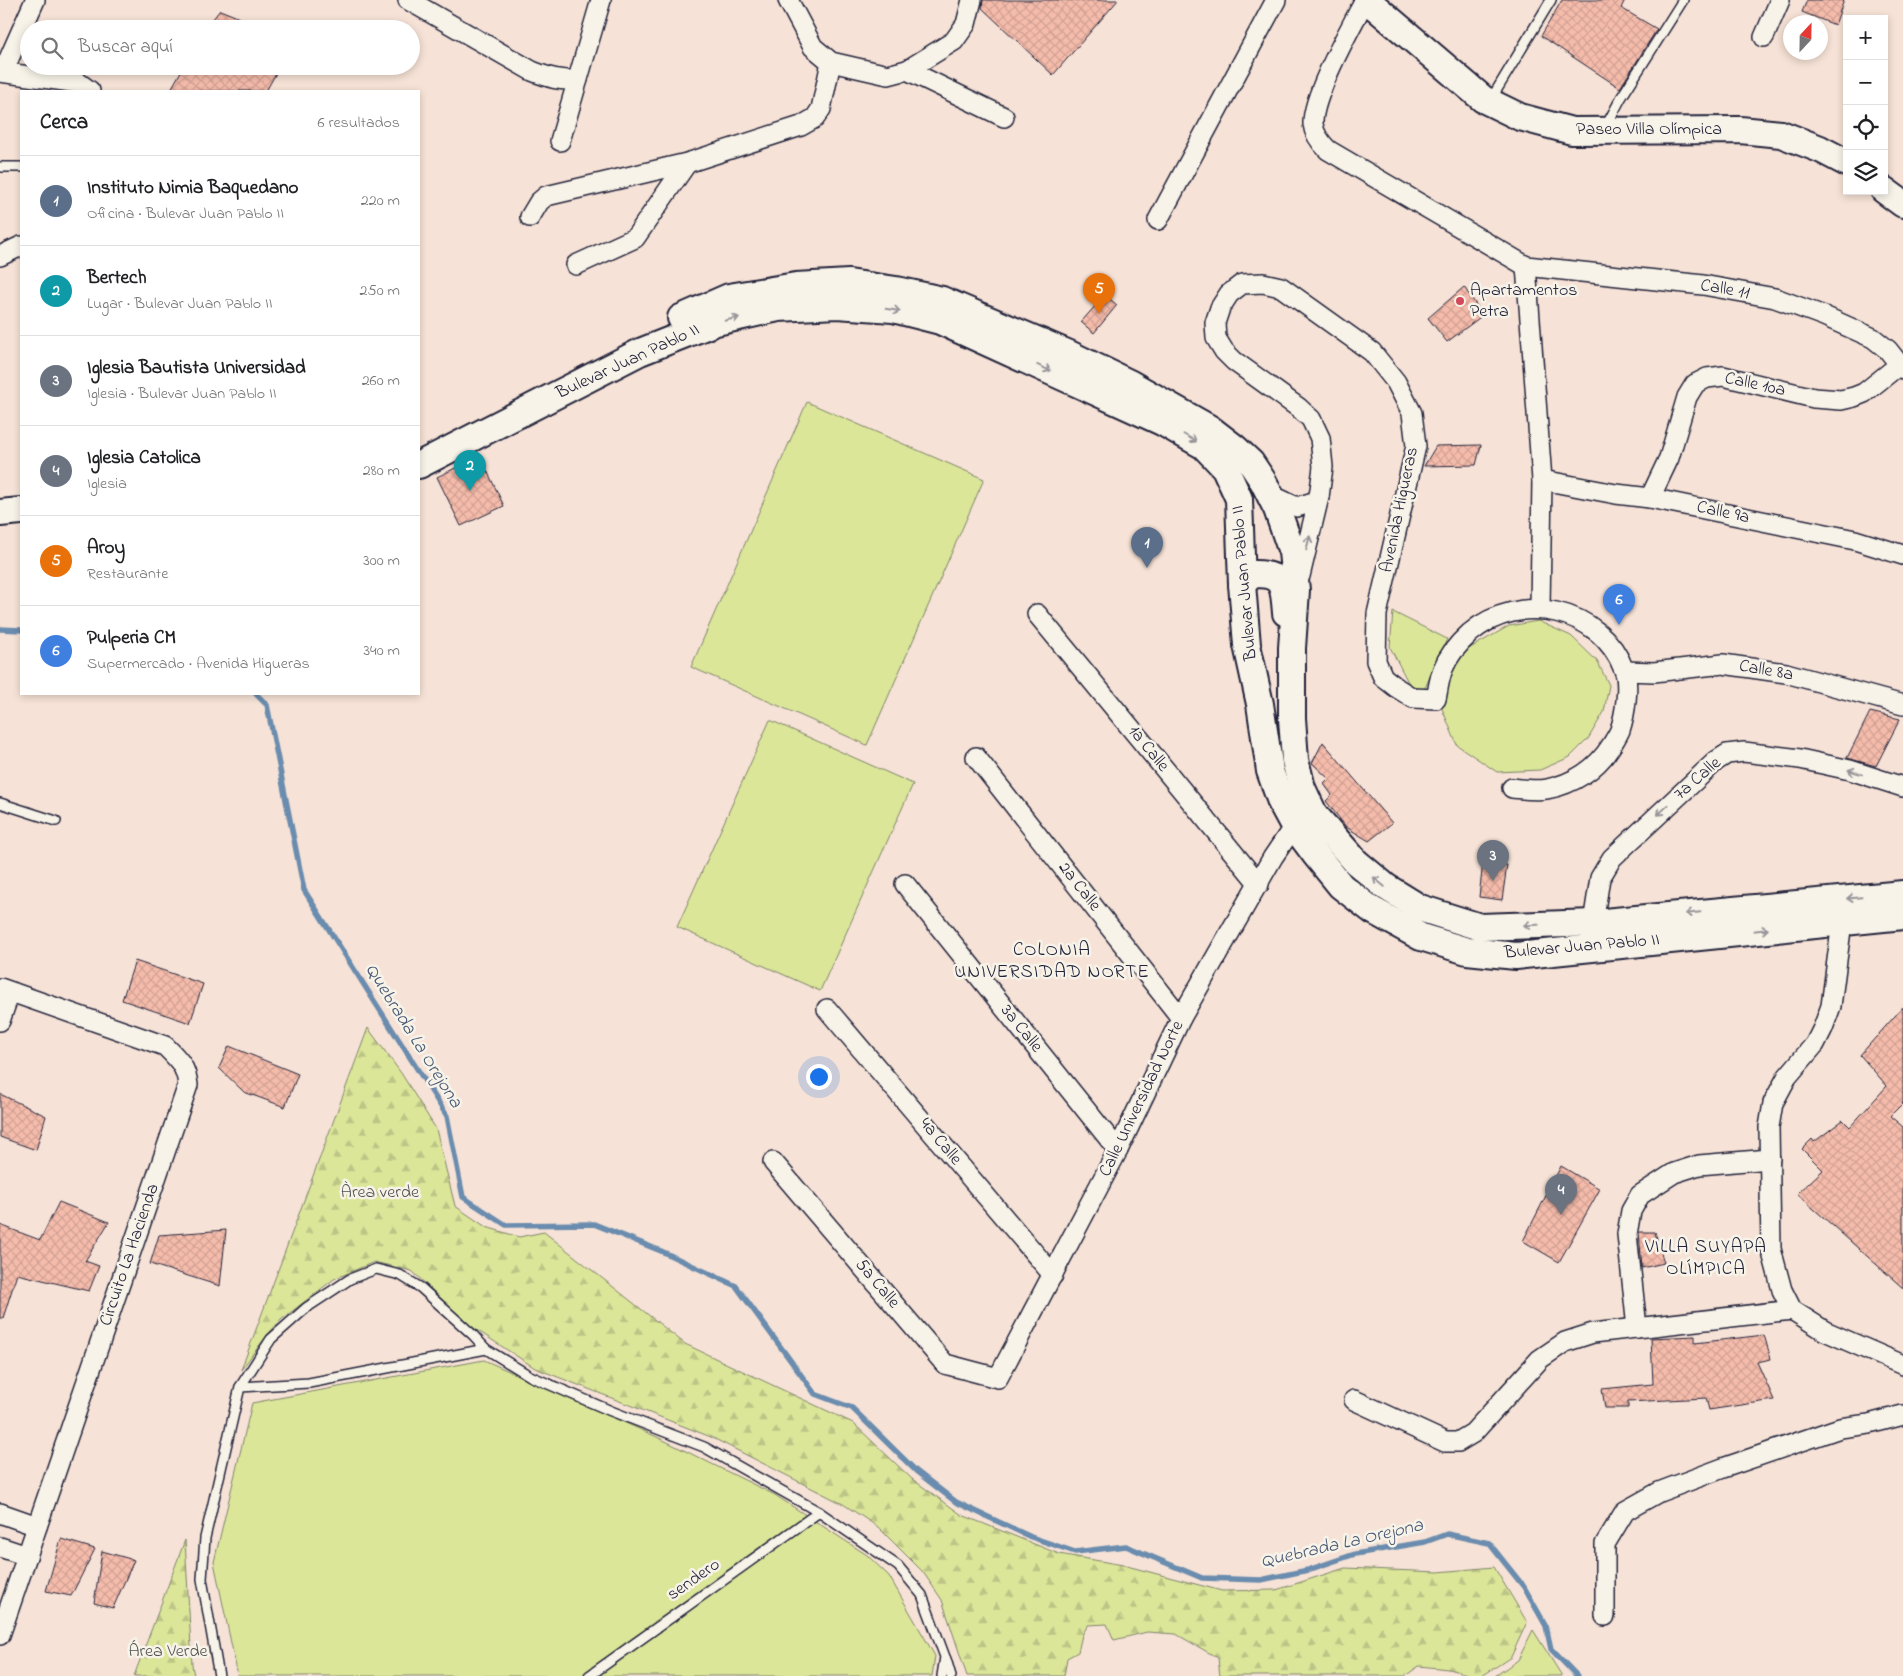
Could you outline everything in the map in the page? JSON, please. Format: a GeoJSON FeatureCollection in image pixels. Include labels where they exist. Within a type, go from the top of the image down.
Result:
{"type":"FeatureCollection","features":[{"type":"Feature","properties":{"kind":"main road","name":"Paseo Villa Olímpica"},"geometry":{"type":"LineString","coordinates":[[1366,0],[1489,102],[1520,117],[1572,131],[1740,130],[1781,134],[1820,149],[1843,161]]}},
{"type":"Feature","properties":{"kind":"main road"},"geometry":{"type":"LineString","coordinates":[[1888,193],[1903,204]]}},
{"type":"Feature","properties":{"kind":"main road","name":"Bulevar Juan Pablo II"},"geometry":{"type":"LineString","coordinates":[[420,445],[586,362],[729,297],[796,286],[849,283],[896,290],[942,300],[1131,384],[1209,428],[1250,463],[1263,481],[1277,509],[1292,552],[1296,590],[1293,637],[1292,718],[1295,760],[1302,788],[1314,814],[1356,862],[1386,887],[1420,908],[1480,927],[1593,923],[1903,894]]}},
{"type":"Feature","properties":{"kind":"main road","name":"Bulevar Juan Pablo II"},"geometry":{"type":"LineString","coordinates":[[420,464],[640,352],[716,322],[778,308],[837,305],[893,309],[940,321],[1162,422],[1204,446],[1225,468],[1239,499],[1242,584],[1247,645],[1260,704],[1270,771],[1281,802],[1294,826],[1342,886],[1372,910],[1421,937],[1467,951],[1516,956],[1903,916]]}},
{"type":"Feature","properties":{"kind":"main road"},"geometry":{"type":"LineString","coordinates":[[0,513],[20,511]]}},
{"type":"Feature","properties":{"kind":"main road"},"geometry":{"type":"LineString","coordinates":[[0,531],[20,529]]}},
{"type":"Feature","properties":{"kind":"main road"},"geometry":{"type":"LineString","coordinates":[[1242,584],[1253,574],[1268,573],[1275,578],[1284,588],[1286,615],[1293,637],[1283,658],[1260,657],[1247,645]]}},
{"type":"Feature","properties":{"kind":"street"},"geometry":{"type":"LineString","coordinates":[[26,20],[35,0]]}},
{"type":"Feature","properties":{"kind":"street"},"geometry":{"type":"LineString","coordinates":[[408,0],[532,71],[549,78],[578,79]]}},
{"type":"Feature","properties":{"kind":"street"},"geometry":{"type":"LineString","coordinates":[[560,141],[602,0]]}},
{"type":"Feature","properties":{"kind":"street"},"geometry":{"type":"LineString","coordinates":[[788,0],[813,47],[831,62],[888,75],[907,70],[954,41],[966,24],[972,0]]}},
{"type":"Feature","properties":{"kind":"street"},"geometry":{"type":"LineString","coordinates":[[1158,220],[1276,0]]}},
{"type":"Feature","properties":{"kind":"street"},"geometry":{"type":"LineString","coordinates":[[1366,0],[1334,63],[1314,111],[1313,126],[1319,140],[1328,150],[1526,266],[1542,480],[1540,608]]}},
{"type":"Feature","properties":{"kind":"street"},"geometry":{"type":"LineString","coordinates":[[1764,37],[1780,0]]}},
{"type":"Feature","properties":{"kind":"street"},"geometry":{"type":"LineString","coordinates":[[20,33],[2,72],[20,75]]}},
{"type":"Feature","properties":{"kind":"street"},"geometry":{"type":"LineString","coordinates":[[530,217],[539,202],[546,196],[687,163],[801,126],[814,118],[821,109],[831,62]]}},
{"type":"Feature","properties":{"kind":"street"},"geometry":{"type":"LineString","coordinates":[[907,70],[1004,117]]}},
{"type":"Feature","properties":{"kind":"street"},"geometry":{"type":"LineString","coordinates":[[23,75],[79,83],[89,90]]}},
{"type":"Feature","properties":{"kind":"street"},"geometry":{"type":"LineString","coordinates":[[576,265],[635,238],[687,163]]}},
{"type":"Feature","properties":{"kind":"street"},"geometry":{"type":"LineString","coordinates":[[0,242],[20,244]]}},
{"type":"Feature","properties":{"kind":"street"},"geometry":{"type":"LineString","coordinates":[[0,256],[20,245]]}},
{"type":"Feature","properties":{"kind":"street","name":"Calle 11"},"geometry":{"type":"LineString","coordinates":[[1526,266],[1703,285],[1775,298],[1824,316],[1873,338],[1888,350],[1901,367]]}},
{"type":"Feature","properties":{"kind":"street","name":"Avenida Higueras"},"geometry":{"type":"LineString","coordinates":[[1296,590],[1319,497],[1322,467],[1320,438],[1311,419],[1299,408],[1234,361],[1224,351],[1216,338],[1215,323],[1220,308],[1229,294],[1242,284],[1262,282],[1281,287],[1372,352],[1396,382],[1412,413],[1416,446],[1377,614],[1376,661],[1383,677],[1396,688],[1413,698],[1436,699],[1443,669],[1458,643],[1482,623],[1510,611],[1540,608],[1572,616],[1600,634],[1613,648],[1625,671],[1626,698],[1620,731],[1603,759],[1577,779],[1546,790],[1512,788]]}},
{"type":"Feature","properties":{"kind":"street","name":"Calle 10a"},"geometry":{"type":"LineString","coordinates":[[1650,498],[1669,458],[1686,397],[1695,384],[1707,378],[1723,376],[1814,398],[1841,400],[1864,393],[1901,367]]}},
{"type":"Feature","properties":{"kind":"street","name":"Calle 9a"},"geometry":{"type":"LineString","coordinates":[[1542,480],[1616,494],[1650,498],[1855,540],[1903,555]]}},
{"type":"Feature","properties":{"kind":"street"},"geometry":{"type":"LineString","coordinates":[[1269,494],[1296,507],[1312,502],[1319,497]]}},
{"type":"Feature","properties":{"kind":"street","name":"1a Calle"},"geometry":{"type":"LineString","coordinates":[[1037,614],[1259,884]]}},
{"type":"Feature","properties":{"kind":"street","name":"Calle 8a"},"geometry":{"type":"LineString","coordinates":[[1625,671],[1654,672],[1723,664],[1786,673],[1903,705]]}},
{"type":"Feature","properties":{"kind":"street","name":"7a Calle"},"geometry":{"type":"LineString","coordinates":[[1593,923],[1600,878],[1612,858],[1716,761],[1727,754],[1744,752],[1800,759],[1850,770],[1902,787]]}},
{"type":"Feature","properties":{"kind":"street","name":"2a Calle"},"geometry":{"type":"LineString","coordinates":[[976,757],[1181,1018]]}},
{"type":"Feature","properties":{"kind":"street","name":"Calle Universidad Norte"},"geometry":{"type":"LineString","coordinates":[[998,1378],[1118,1150],[1181,1018],[1273,857],[1294,826]]}},
{"type":"Feature","properties":{"kind":"street","name":"3a Calle"},"geometry":{"type":"LineString","coordinates":[[905,884],[1118,1150]]}},
{"type":"Feature","properties":{"kind":"street"},"geometry":{"type":"LineString","coordinates":[[1842,922],[1831,1006],[1823,1028],[1815,1044],[1787,1078],[1773,1103],[1769,1127],[1771,1249],[1782,1290],[1792,1310],[1825,1331],[1903,1365]]}},
{"type":"Feature","properties":{"kind":"street"},"geometry":{"type":"LineString","coordinates":[[0,1020],[5,990]]}},
{"type":"Feature","properties":{"kind":"street","name":"Circuito La Hacienda"},"geometry":{"type":"LineString","coordinates":[[0,1634],[188,1085],[187,1072],[165,1046],[5,990]]}},
{"type":"Feature","properties":{"kind":"street","name":"4a Calle"},"geometry":{"type":"LineString","coordinates":[[826,1009],[1053,1275]]}},
{"type":"Feature","properties":{"kind":"street"},"geometry":{"type":"LineString","coordinates":[[1638,1328],[1627,1234],[1631,1211],[1640,1195],[1674,1173],[1699,1165],[1770,1159]]}},
{"type":"Feature","properties":{"kind":"street","name":"5a Calle"},"geometry":{"type":"LineString","coordinates":[[773,1162],[944,1364],[998,1378]]}},
{"type":"Feature","properties":{"kind":"street"},"geometry":{"type":"LineString","coordinates":[[1354,1400],[1445,1442],[1458,1442],[1473,1433],[1540,1359],[1565,1342],[1593,1333],[1792,1310]]}},
{"type":"Feature","properties":{"kind":"street"},"geometry":{"type":"LineString","coordinates":[[1604,1616],[1605,1544],[1625,1511],[1659,1492],[1732,1465],[1840,1428],[1869,1424],[1903,1415]]}},
{"type":"Feature","properties":{"kind":"street"},"geometry":{"type":"LineString","coordinates":[[0,1513],[37,1526]]}},
{"type":"Feature","properties":{"kind":"street"},"geometry":{"type":"LineString","coordinates":[[0,1547],[27,1556]]}},
{"type":"Feature","properties":{"kind":"lane"},"geometry":{"type":"LineString","coordinates":[[1489,102],[1550,0]]}},
{"type":"Feature","properties":{"kind":"lane"},"geometry":{"type":"LineString","coordinates":[[1603,131],[1621,98],[1683,0]]}},
{"type":"Feature","properties":{"kind":"lane"},"geometry":{"type":"LineString","coordinates":[[0,167],[20,167]]}},
{"type":"Feature","properties":{"kind":"lane"},"geometry":{"type":"LineString","coordinates":[[0,803],[56,821]]}},
{"type":"Feature","properties":{"kind":"lane"},"geometry":{"type":"LineString","coordinates":[[220,1676],[202,1579],[205,1538],[240,1387],[271,1338],[306,1308],[350,1279],[376,1269],[400,1275],[421,1288],[486,1349],[530,1376],[704,1448],[819,1512],[898,1566],[922,1595],[951,1676]]}},
{"type":"Feature","properties":{"kind":"lane"},"geometry":{"type":"LineString","coordinates":[[240,1387],[308,1383],[486,1349]]}},
{"type":"Feature","properties":{"kind":"lane","name":"sendero"},"geometry":{"type":"LineString","coordinates":[[589,1676],[819,1512]]}},
{"type":"Feature","properties":{"kind":"lane"},"geometry":{"type":"LineString","coordinates":[[942,1676],[945,1657]]}},
{"type":"Feature","properties":{"kind":"green space"},"geometry":{"type":"Polygon","coordinates":[[[807,402],[984,479],[867,745],[691,667],[807,402]]]}},
{"type":"Feature","properties":{"kind":"green space"},"geometry":{"type":"Polygon","coordinates":[[[1393,612],[1447,639],[1424,690],[1410,686],[1390,647],[1393,612]]]}},
{"type":"Feature","properties":{"kind":"green space"},"geometry":{"type":"Polygon","coordinates":[[[1538,621],[1571,636],[1597,661],[1609,685],[1604,712],[1588,739],[1570,757],[1540,770],[1497,772],[1457,745],[1441,706],[1446,680],[1465,651],[1509,626],[1538,621]]]}},
{"type":"Feature","properties":{"kind":"green space"},"geometry":{"type":"Polygon","coordinates":[[[770,720],[913,784],[820,991],[677,927],[770,720]]]}},
{"type":"Feature","properties":{"kind":"green space","name":"Àrea verde"},"geometry":{"type":"Polygon","coordinates":[[[368,1028],[401,1073],[436,1129],[455,1206],[486,1227],[519,1237],[544,1232],[685,1344],[853,1423],[912,1479],[962,1515],[1059,1554],[1123,1565],[1222,1591],[1276,1590],[1345,1568],[1438,1572],[1494,1567],[1527,1622],[1511,1657],[1482,1676],[1448,1669],[1419,1666],[1405,1676],[1220,1676],[1218,1658],[1176,1634],[1147,1632],[1114,1640],[1107,1624],[1088,1625],[1082,1635],[1078,1652],[1067,1658],[1064,1676],[967,1676],[942,1600],[923,1572],[878,1527],[843,1504],[711,1437],[535,1368],[469,1325],[412,1271],[374,1262],[334,1279],[282,1319],[268,1334],[241,1370],[368,1028]]]}},
{"type":"Feature","properties":{"kind":"green space"},"geometry":{"type":"Polygon","coordinates":[[[484,1360],[657,1437],[775,1495],[867,1555],[889,1576],[935,1656],[932,1676],[238,1676],[214,1562],[252,1403],[484,1360]]]}},
{"type":"Feature","properties":{"kind":"green space","name":"Área Verde"},"geometry":{"type":"Polygon","coordinates":[[[185,1540],[194,1676],[134,1676],[185,1540]]]}},
{"type":"Feature","properties":{"kind":"green space"},"geometry":{"type":"Polygon","coordinates":[[[1533,1630],[1562,1676],[1495,1676],[1518,1660],[1533,1630]]]}},
{"type":"Feature","properties":{"kind":"building"},"geometry":{"type":"Polygon","coordinates":[[[983,0],[1118,0],[1053,75],[982,8],[983,0]]]}},
{"type":"Feature","properties":{"kind":"building"},"geometry":{"type":"Polygon","coordinates":[[[1562,0],[1625,0],[1621,8],[1657,29],[1620,88],[1541,36],[1562,0]]]}},
{"type":"Feature","properties":{"kind":"building"},"geometry":{"type":"Polygon","coordinates":[[[1807,0],[1844,0],[1835,25],[1828,22],[1828,15],[1810,15],[1802,12],[1807,0]]]}},
{"type":"Feature","properties":{"kind":"building"},"geometry":{"type":"Polygon","coordinates":[[[220,10],[245,20],[212,20],[220,10]]]}},
{"type":"Feature","properties":{"kind":"building"},"geometry":{"type":"Polygon","coordinates":[[[179,75],[275,75],[267,90],[171,90],[179,75]]]}},
{"type":"Feature","properties":{"kind":"building","name":"Apartamentos Petra"},"geometry":{"type":"Polygon","coordinates":[[[1464,287],[1483,315],[1447,342],[1428,318],[1464,287]]]}},
{"type":"Feature","properties":{"kind":"building"},"geometry":{"type":"Polygon","coordinates":[[[1105,295],[1117,305],[1094,333],[1081,322],[1105,295]]]}},
{"type":"Feature","properties":{"kind":"building"},"geometry":{"type":"Polygon","coordinates":[[[1481,445],[1476,465],[1424,466],[1436,446],[1481,445]]]}},
{"type":"Feature","properties":{"kind":"building"},"geometry":{"type":"Polygon","coordinates":[[[480,456],[504,506],[461,526],[437,477],[480,456]]]}},
{"type":"Feature","properties":{"kind":"building"},"geometry":{"type":"Polygon","coordinates":[[[1870,712],[1900,719],[1876,766],[1847,758],[1870,712]]]}},
{"type":"Feature","properties":{"kind":"building"},"geometry":{"type":"Polygon","coordinates":[[[1323,742],[1392,823],[1369,841],[1346,827],[1326,801],[1332,795],[1324,784],[1329,779],[1312,763],[1323,742]]]}},
{"type":"Feature","properties":{"kind":"building"},"geometry":{"type":"Polygon","coordinates":[[[1483,862],[1507,865],[1502,900],[1479,897],[1483,862]]]}},
{"type":"Feature","properties":{"kind":"building"},"geometry":{"type":"Polygon","coordinates":[[[135,961],[203,984],[190,1023],[122,1000],[135,961]]]}},
{"type":"Feature","properties":{"kind":"building"},"geometry":{"type":"Polygon","coordinates":[[[1903,1007],[1903,1103],[1890,1116],[1903,1127],[1903,1288],[1797,1194],[1823,1170],[1802,1149],[1812,1139],[1814,1142],[1843,1120],[1850,1127],[1887,1086],[1860,1055],[1903,1007]]]}},
{"type":"Feature","properties":{"kind":"building"},"geometry":{"type":"Polygon","coordinates":[[[229,1046],[298,1074],[285,1107],[244,1092],[219,1068],[229,1046]]]}},
{"type":"Feature","properties":{"kind":"building"},"geometry":{"type":"Polygon","coordinates":[[[0,1094],[46,1116],[36,1150],[0,1137],[0,1094]]]}},
{"type":"Feature","properties":{"kind":"building"},"geometry":{"type":"Polygon","coordinates":[[[1561,1166],[1600,1189],[1559,1262],[1523,1241],[1561,1166]]]}},
{"type":"Feature","properties":{"kind":"building"},"geometry":{"type":"Polygon","coordinates":[[[59,1202],[109,1222],[85,1261],[99,1266],[89,1291],[17,1274],[3,1318],[0,1318],[0,1225],[40,1240],[59,1202]]]}},
{"type":"Feature","properties":{"kind":"building"},"geometry":{"type":"Polygon","coordinates":[[[226,1230],[220,1286],[150,1264],[159,1235],[226,1230]]]}},
{"type":"Feature","properties":{"kind":"building"},"geometry":{"type":"Polygon","coordinates":[[[1639,1232],[1655,1232],[1664,1263],[1642,1268],[1639,1232]]]}},
{"type":"Feature","properties":{"kind":"building"},"geometry":{"type":"Polygon","coordinates":[[[1764,1335],[1771,1359],[1757,1362],[1774,1400],[1709,1410],[1706,1398],[1628,1402],[1628,1408],[1605,1408],[1602,1389],[1653,1384],[1651,1338],[1695,1336],[1695,1343],[1764,1335]]]}},
{"type":"Feature","properties":{"kind":"building"},"geometry":{"type":"Polygon","coordinates":[[[61,1539],[95,1549],[71,1596],[46,1591],[61,1539]]]}},
{"type":"Feature","properties":{"kind":"building"},"geometry":{"type":"Polygon","coordinates":[[[102,1551],[134,1560],[113,1608],[94,1603],[102,1551]]]}},
{"type":"Feature","properties":{"kind":"waterway","name":"Quebrada La Orejona"},"geometry":{"type":"LineString","coordinates":[[0,629],[20,630]]}},
{"type":"Feature","properties":{"kind":"waterway","name":"Quebrada La Orejona"},"geometry":{"type":"LineString","coordinates":[[257,695],[267,705],[304,890],[447,1116],[463,1197],[506,1225],[594,1224],[661,1251],[736,1286],[815,1394],[852,1408],[916,1471],[956,1502],[1031,1537],[1075,1552],[1126,1546],[1202,1578],[1261,1580],[1308,1570],[1355,1554],[1425,1542],[1447,1534],[1489,1543],[1524,1587],[1546,1626],[1551,1649],[1577,1676]]}},
{"type":"Feature","properties":{"kind":"place","name":"Apartamentos Petra"},"geometry":{"type":"Point","coordinates":[1460,301]}},
{"type":"Feature","properties":{"kind":"place","name":"Aroy"},"geometry":{"type":"Point","coordinates":[1099,314]}},
{"type":"Feature","properties":{"kind":"place","name":"Bertech"},"geometry":{"type":"Point","coordinates":[470,491]}},
{"type":"Feature","properties":{"kind":"place","name":"Instituto Nimia Baquedano"},"geometry":{"type":"Point","coordinates":[1147,568]}},
{"type":"Feature","properties":{"kind":"place","name":"Pulperia CM"},"geometry":{"type":"Point","coordinates":[1619,625]}},
{"type":"Feature","properties":{"kind":"place","name":"Iglesia Bautista Universidad"},"geometry":{"type":"Point","coordinates":[1493,881]}},
{"type":"Feature","properties":{"kind":"place","name":"Iglesia Catolica"},"geometry":{"type":"Point","coordinates":[1561,1215]}},
{"type":"Feature","properties":{"kind":"district","name":"COLONIA UNIVERSIDAD NORTE"},"geometry":{"type":"Point","coordinates":[1052,961]}},
{"type":"Feature","properties":{"kind":"district","name":"VILLA SUYAPA OLÍMPICA"},"geometry":{"type":"Point","coordinates":[1706,1258]}}]}
